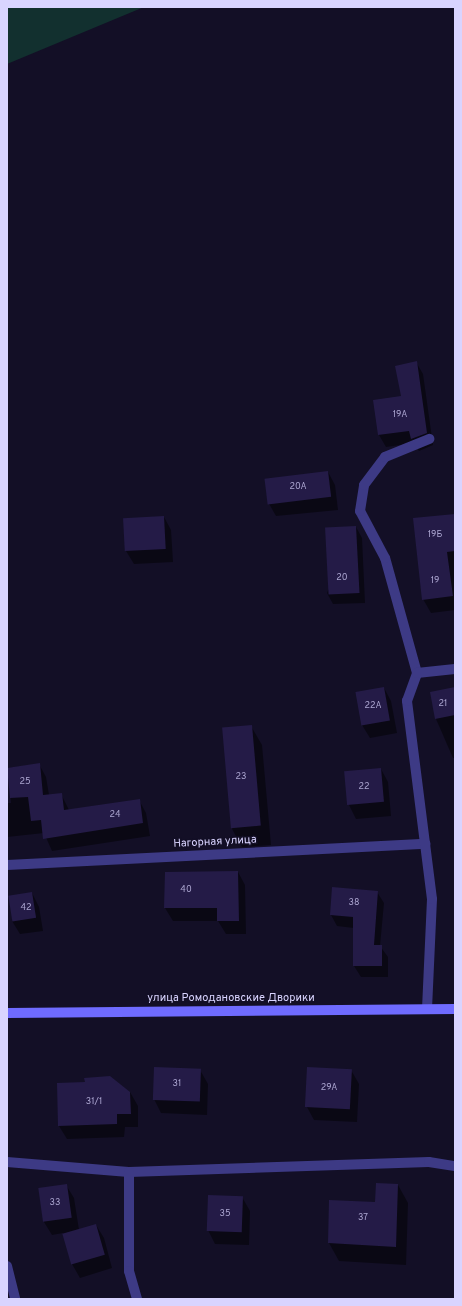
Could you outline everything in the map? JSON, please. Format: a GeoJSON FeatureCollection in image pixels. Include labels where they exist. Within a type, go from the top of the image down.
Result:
{"type":"FeatureCollection","features":[{"type":"Feature","properties":{"kind":"street"},"geometry":{"type":"LineString","coordinates":[[427,1009],[432,899],[407,701],[417,673],[385,558],[360,511],[364,485],[385,457],[429,439]]}},
{"type":"Feature","properties":{"kind":"street"},"geometry":{"type":"LineString","coordinates":[[417,673],[455,669]]}},
{"type":"Feature","properties":{"kind":"street","name":"Нагорная улица"},"geometry":{"type":"LineString","coordinates":[[7,865],[425,844]]}},
{"type":"Feature","properties":{"kind":"street","name":"улица Ромодановские Дворики"},"geometry":{"type":"LineString","coordinates":[[7,1013],[455,1009]]}},
{"type":"Feature","properties":{"kind":"street"},"geometry":{"type":"LineString","coordinates":[[7,1162],[129,1172],[429,1162],[455,1166]]}},
{"type":"Feature","properties":{"kind":"street"},"geometry":{"type":"LineString","coordinates":[[129,1172],[129,1271],[137,1299]]}},
{"type":"Feature","properties":{"kind":"street"},"geometry":{"type":"LineString","coordinates":[[7,1266],[15,1299]]}},
{"type":"Feature","properties":{"kind":"green space"},"geometry":{"type":"Polygon","coordinates":[[[7,7],[144,7],[7,64],[7,7]]]}},
{"type":"Feature","properties":{"kind":"building"},"geometry":{"type":"Polygon","coordinates":[[[417,361],[427,433],[411,439],[409,431],[378,435],[373,400],[401,396],[395,366],[417,361]]]}},
{"type":"Feature","properties":{"kind":"building"},"geometry":{"type":"Polygon","coordinates":[[[328,471],[331,497],[268,505],[264,479],[328,471]]]}},
{"type":"Feature","properties":{"kind":"building"},"geometry":{"type":"Polygon","coordinates":[[[455,514],[455,551],[447,552],[453,596],[422,600],[413,518],[455,514]]]}},
{"type":"Feature","properties":{"kind":"building"},"geometry":{"type":"Polygon","coordinates":[[[164,516],[166,549],[125,551],[123,518],[164,516]]]}},
{"type":"Feature","properties":{"kind":"building"},"geometry":{"type":"Polygon","coordinates":[[[356,526],[360,593],[329,595],[325,528],[356,526]]]}},
{"type":"Feature","properties":{"kind":"building"},"geometry":{"type":"Polygon","coordinates":[[[384,687],[390,720],[361,726],[355,692],[384,687]]]}},
{"type":"Feature","properties":{"kind":"building"},"geometry":{"type":"Polygon","coordinates":[[[455,687],[455,715],[435,719],[430,692],[455,687]]]}},
{"type":"Feature","properties":{"kind":"building"},"geometry":{"type":"Polygon","coordinates":[[[252,725],[261,826],[231,828],[222,728],[252,725]]]}},
{"type":"Feature","properties":{"kind":"building"},"geometry":{"type":"Polygon","coordinates":[[[40,763],[43,795],[62,793],[64,810],[140,799],[143,823],[43,839],[41,820],[31,821],[28,797],[10,798],[7,768],[40,763]]]}},
{"type":"Feature","properties":{"kind":"building"},"geometry":{"type":"Polygon","coordinates":[[[381,768],[384,802],[347,805],[344,771],[381,768]]]}},
{"type":"Feature","properties":{"kind":"building"},"geometry":{"type":"Polygon","coordinates":[[[238,871],[239,921],[217,921],[217,908],[164,908],[165,872],[238,871]]]}},
{"type":"Feature","properties":{"kind":"building"},"geometry":{"type":"Polygon","coordinates":[[[332,887],[378,891],[374,945],[382,945],[382,966],[353,966],[353,917],[330,915],[332,887]]]}},
{"type":"Feature","properties":{"kind":"building"},"geometry":{"type":"Polygon","coordinates":[[[32,892],[36,918],[12,921],[8,896],[32,892]]]}},
{"type":"Feature","properties":{"kind":"building"},"geometry":{"type":"Polygon","coordinates":[[[154,1067],[201,1069],[200,1102],[153,1100],[154,1067]]]}},
{"type":"Feature","properties":{"kind":"building"},"geometry":{"type":"Polygon","coordinates":[[[307,1067],[352,1069],[350,1109],[305,1107],[307,1067]]]}},
{"type":"Feature","properties":{"kind":"building"},"geometry":{"type":"Polygon","coordinates":[[[110,1076],[130,1092],[131,1114],[117,1114],[117,1124],[58,1126],[57,1083],[85,1082],[84,1078],[110,1076]]]}},
{"type":"Feature","properties":{"kind":"building"},"geometry":{"type":"Polygon","coordinates":[[[376,1183],[398,1184],[396,1247],[328,1243],[329,1200],[375,1202],[376,1183]]]}},
{"type":"Feature","properties":{"kind":"building"},"geometry":{"type":"Polygon","coordinates":[[[67,1184],[72,1218],[43,1222],[38,1188],[67,1184]]]}},
{"type":"Feature","properties":{"kind":"building"},"geometry":{"type":"Polygon","coordinates":[[[208,1195],[243,1196],[242,1232],[207,1231],[208,1195]]]}},
{"type":"Feature","properties":{"kind":"building"},"geometry":{"type":"Polygon","coordinates":[[[96,1224],[105,1255],[71,1264],[62,1234],[96,1224]]]}}]}
